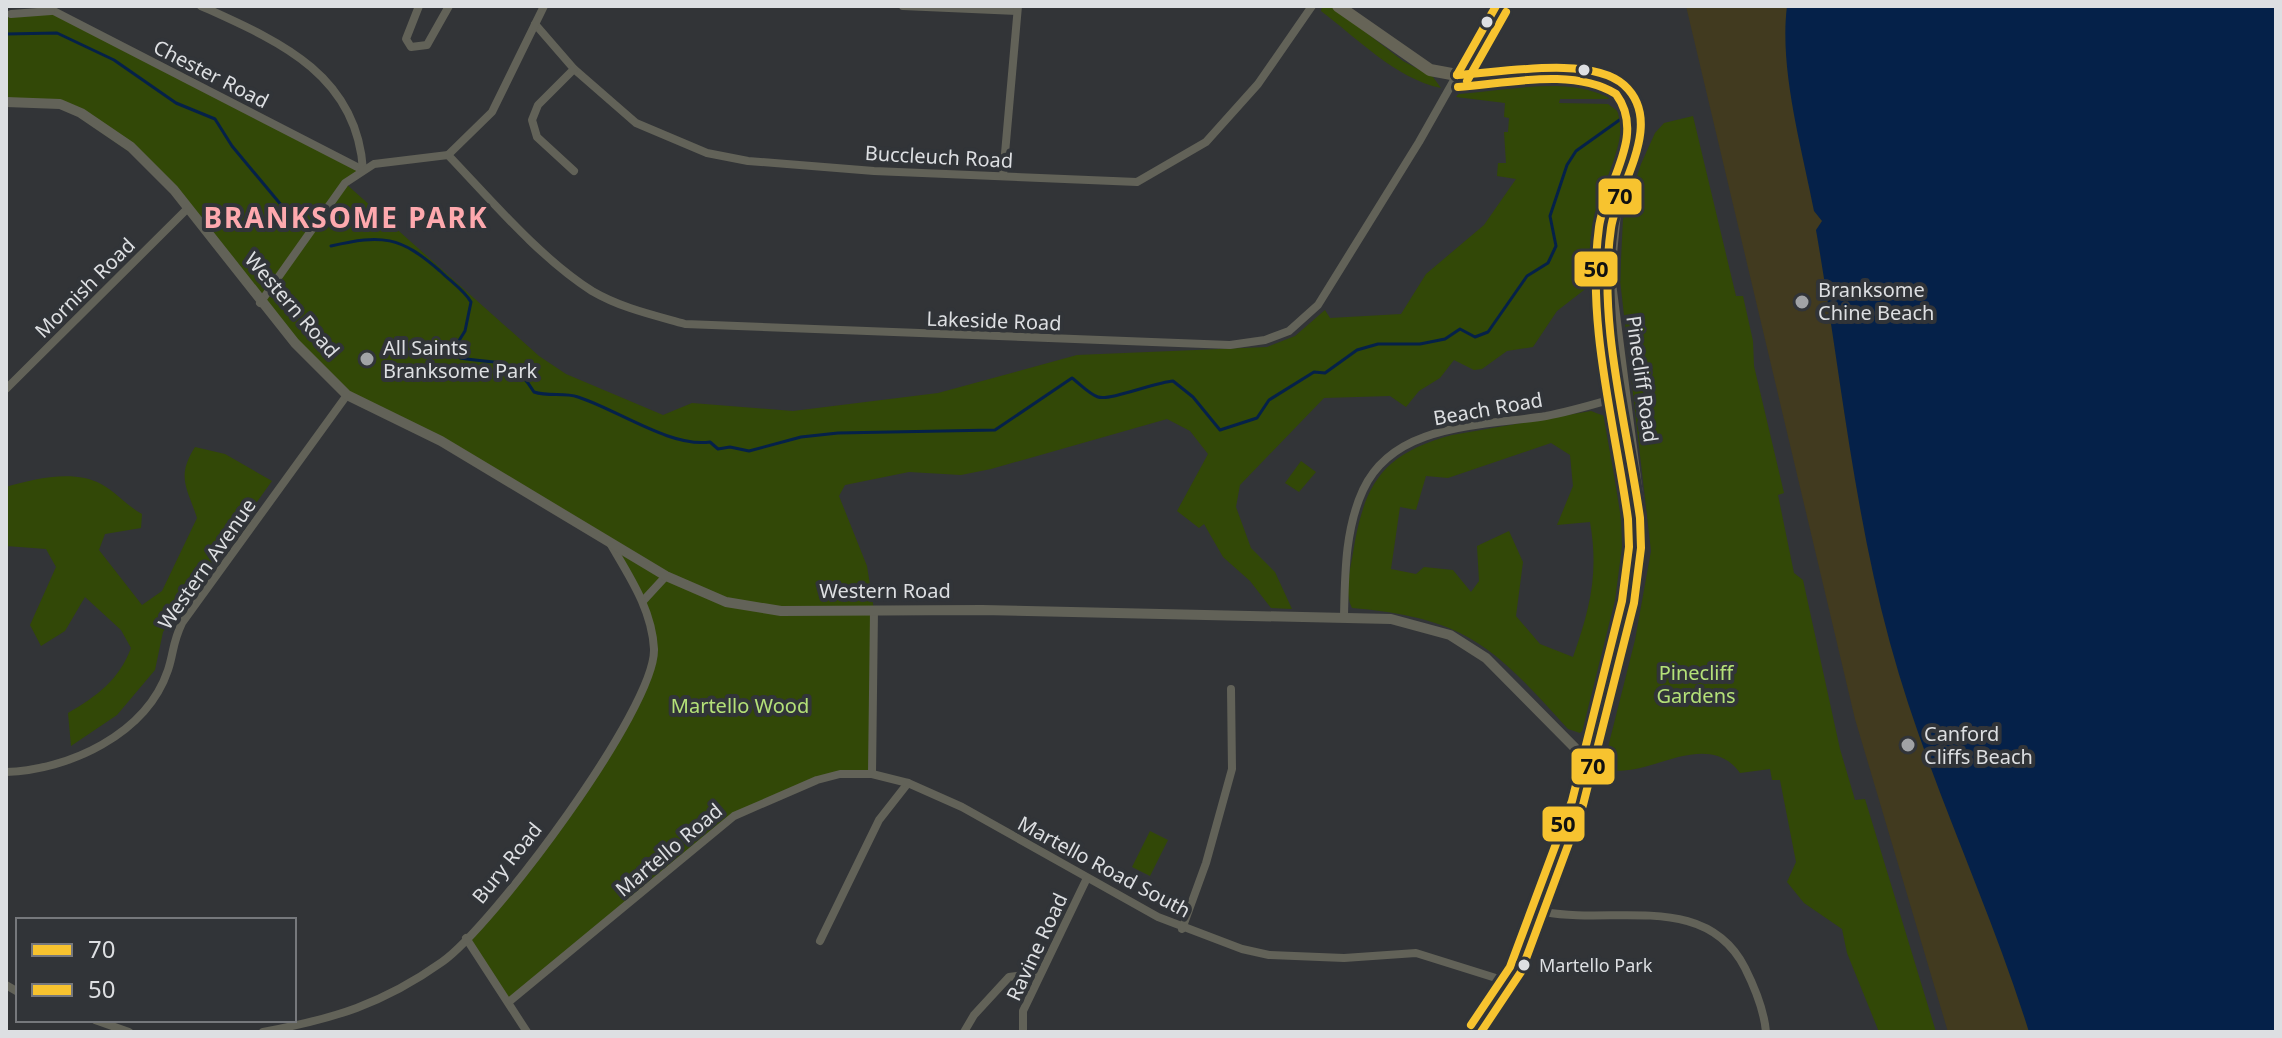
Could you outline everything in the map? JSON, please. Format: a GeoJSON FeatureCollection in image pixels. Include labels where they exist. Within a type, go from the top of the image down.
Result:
{"type":"FeatureCollection","features":[{"type":"Feature","properties":{"kind":"main road","name":"Pinecliff Road"},"geometry":{"type":"LineString","coordinates":[[1338,6],[1419,65],[1440,74],[1585,70],[1621,83],[1635,101],[1640,114],[1639,141],[1616,202],[1609,248],[1612,308],[1640,518],[1641,548],[1627,637],[1595,756]]}},
{"type":"Feature","properties":{"kind":"main road"},"geometry":{"type":"LineString","coordinates":[[1481,1032],[1515,984],[1545,912],[1583,805],[1595,756]]}},
{"type":"Feature","properties":{"kind":"street","name":"Chester Road"},"geometry":{"type":"LineString","coordinates":[[44,6],[363,170]]}},
{"type":"Feature","properties":{"kind":"street"},"geometry":{"type":"LineString","coordinates":[[201,6],[293,50],[325,80],[349,118],[362,154],[363,170]]}},
{"type":"Feature","properties":{"kind":"street"},"geometry":{"type":"LineString","coordinates":[[419,6],[406,39],[411,47],[419,48],[427,45],[449,6]]}},
{"type":"Feature","properties":{"kind":"street"},"geometry":{"type":"LineString","coordinates":[[260,303],[345,183],[363,170],[396,160],[448,155],[492,112],[544,6]]}},
{"type":"Feature","properties":{"kind":"street"},"geometry":{"type":"LineString","coordinates":[[903,6],[1017,8],[1003,176]]}},
{"type":"Feature","properties":{"kind":"street","name":"Buccleuch Road"},"geometry":{"type":"LineString","coordinates":[[535,24],[574,69],[636,123],[707,153],[748,161],[1137,182],[1169,167],[1206,142],[1258,84],[1312,6]]}},
{"type":"Feature","properties":{"kind":"street","name":"Lakeside Road"},"geometry":{"type":"LineString","coordinates":[[448,155],[561,267],[592,291],[632,310],[685,324],[1230,345],[1265,340],[1289,331],[1318,305],[1496,6]]}},
{"type":"Feature","properties":{"kind":"street"},"geometry":{"type":"LineString","coordinates":[[11,14],[54,11]]}},
{"type":"Feature","properties":{"kind":"street"},"geometry":{"type":"LineString","coordinates":[[574,69],[538,105],[532,120],[537,137],[574,171]]}},
{"type":"Feature","properties":{"kind":"street","name":"Western Road"},"geometry":{"type":"LineString","coordinates":[[6,102],[60,104],[81,113],[131,147],[174,190],[186,210],[260,303],[310,360],[347,395],[441,441],[666,576],[726,602],[767,609],[1391,619],[1450,635],[1486,658],[1578,751],[1595,756]]}},
{"type":"Feature","properties":{"kind":"street","name":"Mornish Road"},"geometry":{"type":"LineString","coordinates":[[6,389],[186,210]]}},
{"type":"Feature","properties":{"kind":"street","name":"Western Avenue"},"geometry":{"type":"LineString","coordinates":[[6,772],[42,769],[81,755],[112,739],[139,714],[168,671],[171,645],[182,623],[347,395]]}},
{"type":"Feature","properties":{"kind":"street","name":"Beach Road"},"geometry":{"type":"LineString","coordinates":[[1344,616],[1345,567],[1352,520],[1363,489],[1380,466],[1399,450],[1448,429],[1563,413],[1623,396]]}},
{"type":"Feature","properties":{"kind":"street","name":"Bury Road"},"geometry":{"type":"LineString","coordinates":[[263,1032],[323,1021],[356,1009],[444,960],[466,938],[551,834],[622,733],[644,683],[654,650],[643,601],[608,539]]}},
{"type":"Feature","properties":{"kind":"street"},"geometry":{"type":"LineString","coordinates":[[643,601],[666,576]]}},
{"type":"Feature","properties":{"kind":"street"},"geometry":{"type":"LineString","coordinates":[[872,774],[874,610]]}},
{"type":"Feature","properties":{"kind":"street"},"geometry":{"type":"LineString","coordinates":[[1182,929],[1206,863],[1232,769],[1231,689]]}},
{"type":"Feature","properties":{"kind":"street","name":"Martello Road"},"geometry":{"type":"LineString","coordinates":[[510,1001],[734,816],[817,780],[840,774],[872,774],[908,783],[962,807]]}},
{"type":"Feature","properties":{"kind":"street"},"geometry":{"type":"LineString","coordinates":[[820,941],[879,820],[908,783]]}},
{"type":"Feature","properties":{"kind":"street","name":"Martello Road South"},"geometry":{"type":"LineString","coordinates":[[962,807],[1182,929],[1269,955],[1344,958],[1416,953],[1515,984]]}},
{"type":"Feature","properties":{"kind":"street","name":"Ravine Road"},"geometry":{"type":"LineString","coordinates":[[1023,1032],[1023,1011],[1087,878]]}},
{"type":"Feature","properties":{"kind":"street"},"geometry":{"type":"LineString","coordinates":[[1545,912],[1682,918],[1712,929],[1728,943],[1744,966],[1759,1001],[1766,1032]]}},
{"type":"Feature","properties":{"kind":"street"},"geometry":{"type":"LineString","coordinates":[[466,938],[510,1001],[527,1032]]}},
{"type":"Feature","properties":{"kind":"street"},"geometry":{"type":"LineString","coordinates":[[964,1032],[974,1015],[1009,977],[1039,973]]}},
{"type":"Feature","properties":{"kind":"street"},"geometry":{"type":"LineString","coordinates":[[101,1022],[129,1032]]}},
{"type":"Feature","properties":{"kind":"green space"},"geometry":{"type":"Polygon","coordinates":[[[1322,6],[1333,7],[1403,61],[1433,77],[1441,88],[1393,67],[1321,11],[1322,6]]]}},
{"type":"Feature","properties":{"kind":"green space","name":"Martello Wood"},"geometry":{"type":"Polygon","coordinates":[[[54,11],[363,170],[345,183],[539,356],[566,374],[663,415],[692,403],[793,411],[938,393],[1077,355],[1267,347],[1295,336],[1325,310],[1330,318],[1401,314],[1426,274],[1484,225],[1516,179],[1497,176],[1498,163],[1506,163],[1504,132],[1508,132],[1509,118],[1504,117],[1505,103],[1456,97],[1464,87],[1539,80],[1601,86],[1612,90],[1614,96],[1608,99],[1560,99],[1559,103],[1608,104],[1631,121],[1631,136],[1596,227],[1597,280],[1557,311],[1533,347],[1507,351],[1482,369],[1474,370],[1454,360],[1440,378],[1419,391],[1406,407],[1390,396],[1324,398],[1240,485],[1236,507],[1251,548],[1275,572],[1292,609],[1271,608],[1250,581],[1223,557],[1204,524],[1199,528],[1177,511],[1208,454],[1190,431],[1167,419],[991,469],[961,475],[909,472],[845,485],[839,496],[867,566],[874,610],[872,774],[840,774],[734,816],[510,1001],[466,938],[511,887],[600,768],[644,683],[654,650],[643,601],[608,539],[441,441],[362,404],[310,360],[153,168],[60,104],[6,102],[6,14],[54,11]]]}},
{"type":"Feature","properties":{"kind":"green space","name":"Pinecliff Gardens"},"geometry":{"type":"Polygon","coordinates":[[[1693,116],[1736,296],[1743,296],[1753,341],[1754,366],[1784,493],[1778,495],[1794,573],[1803,580],[1840,749],[1855,800],[1865,799],[1936,1032],[1879,1032],[1847,953],[1842,929],[1804,903],[1787,882],[1796,862],[1780,780],[1772,780],[1770,769],[1740,773],[1730,762],[1718,756],[1693,754],[1635,769],[1602,771],[1635,640],[1651,551],[1620,280],[1623,219],[1655,133],[1664,123],[1693,116]]]}},
{"type":"Feature","properties":{"kind":"green space"},"geometry":{"type":"Polygon","coordinates":[[[1591,411],[1611,419],[1619,432],[1632,530],[1628,593],[1613,654],[1589,712],[1590,723],[1580,733],[1568,729],[1519,677],[1475,642],[1451,629],[1424,620],[1352,608],[1348,595],[1349,574],[1370,491],[1392,463],[1408,452],[1452,435],[1591,411]],[[1551,443],[1448,478],[1426,476],[1416,510],[1400,507],[1391,569],[1416,574],[1424,567],[1453,570],[1471,592],[1479,581],[1477,546],[1509,531],[1523,562],[1516,616],[1540,644],[1573,657],[1588,607],[1594,558],[1590,522],[1557,525],[1573,486],[1570,455],[1551,443]]]}},
{"type":"Feature","properties":{"kind":"green space"},"geometry":{"type":"Polygon","coordinates":[[[195,447],[225,454],[272,481],[163,632],[155,670],[117,715],[71,746],[68,713],[106,686],[131,648],[121,630],[85,597],[65,631],[41,646],[30,625],[56,567],[46,549],[6,546],[6,487],[66,476],[90,479],[142,514],[141,528],[105,534],[99,550],[142,605],[162,591],[197,518],[185,482],[186,466],[195,447]]]}},
{"type":"Feature","properties":{"kind":"green space"},"geometry":{"type":"Polygon","coordinates":[[[1301,461],[1316,472],[1299,492],[1285,483],[1301,461]]]}},
{"type":"Feature","properties":{"kind":"green space"},"geometry":{"type":"Polygon","coordinates":[[[1150,831],[1168,840],[1150,876],[1132,867],[1150,831]]]}},
{"type":"Feature","properties":{"kind":"sand"},"geometry":{"type":"Polygon","coordinates":[[[1686,6],[1804,6],[2046,1032],[1948,1032],[1855,719],[1686,6]]]}},
{"type":"Feature","properties":{"kind":"water"},"geometry":{"type":"Polygon","coordinates":[[[1787,6],[2276,6],[2276,1032],[2029,1032],[1921,741],[1877,592],[1857,489],[1816,230],[1822,221],[1814,211],[1789,82],[1785,31],[1787,6]]]}},
{"type":"Feature","properties":{"kind":"waterway"},"geometry":{"type":"LineString","coordinates":[[6,34],[57,33],[114,60],[176,103],[215,119],[232,146],[297,224]]}},
{"type":"Feature","properties":{"kind":"waterway"},"geometry":{"type":"LineString","coordinates":[[331,246],[364,240],[390,241],[413,251],[440,271],[471,302],[465,331],[455,347],[460,358],[503,364],[518,372],[534,392],[578,397],[661,434],[695,442],[710,442],[718,449],[730,447],[749,451],[801,437],[838,433],[995,430],[1072,378],[1091,394],[1104,398],[1173,381],[1193,397],[1220,430],[1257,418],[1269,400],[1314,372],[1325,373],[1357,350],[1378,344],[1420,344],[1445,339],[1460,329],[1475,337],[1488,332],[1527,276],[1548,263],[1556,246],[1550,216],[1567,165],[1576,151],[1625,116]]}},
{"type":"Feature","properties":{"kind":"transit line","name":"70"},"geometry":{"type":"LineString","coordinates":[[1457,75],[1496,6]]}},
{"type":"Feature","properties":{"kind":"transit line","name":"50"},"geometry":{"type":"LineString","coordinates":[[1467,81],[1506,12]]}},
{"type":"Feature","properties":{"kind":"transit line","name":"70"},"geometry":{"type":"LineString","coordinates":[[1457,75],[1544,68],[1590,70],[1624,85],[1636,100],[1641,117],[1636,155],[1611,228],[1608,264],[1615,374],[1640,518],[1641,548],[1634,603],[1583,805],[1521,972],[1481,1032]]}},
{"type":"Feature","properties":{"kind":"transit line","name":"50"},"geometry":{"type":"LineString","coordinates":[[1458,87],[1538,79],[1580,81],[1616,94],[1627,126],[1626,143],[1599,227],[1596,263],[1599,337],[1628,519],[1629,547],[1622,601],[1572,801],[1510,967],[1471,1025]]}},
{"type":"Feature","properties":{"kind":"place","name":"Branksome Chine Beach"},"geometry":{"type":"Point","coordinates":[1802,302]}},
{"type":"Feature","properties":{"kind":"place","name":"All Saints Branksome Park"},"geometry":{"type":"Point","coordinates":[367,359]}},
{"type":"Feature","properties":{"kind":"place","name":"Canford Cliffs Beach"},"geometry":{"type":"Point","coordinates":[1908,745]}},
{"type":"Feature","properties":{"kind":"place","name":"Martello Park"},"geometry":{"type":"Point","coordinates":[1524,965]}},
{"type":"Feature","properties":{"kind":"district","name":"BRANKSOME PARK"},"geometry":{"type":"Point","coordinates":[346,218]}}]}
